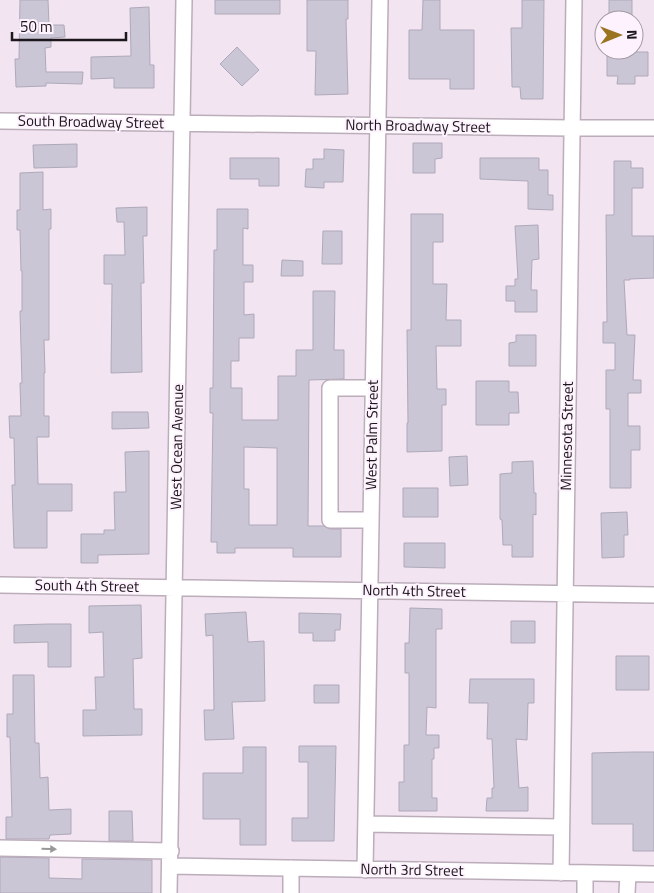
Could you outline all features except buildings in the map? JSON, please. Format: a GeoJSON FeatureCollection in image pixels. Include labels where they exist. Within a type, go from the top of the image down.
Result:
{"type":"FeatureCollection","features":[{"type":"Feature","properties":{"kind":"street","name":"West Ocean Avenue"},"geometry":{"type":"LineString","coordinates":[[169,893],[184,0]]}},
{"type":"Feature","properties":{"kind":"street","name":"West Palm Street"},"geometry":{"type":"LineString","coordinates":[[366,870],[380,0]]}},
{"type":"Feature","properties":{"kind":"street","name":"Minnesota Street"},"geometry":{"type":"LineString","coordinates":[[560,872],[574,0]]}},
{"type":"Feature","properties":{"kind":"street","name":"South Broadway Street"},"geometry":{"type":"LineString","coordinates":[[0,121],[182,124]]}},
{"type":"Feature","properties":{"kind":"street","name":"North Broadway Street"},"geometry":{"type":"LineString","coordinates":[[182,124],[654,128]]}},
{"type":"Feature","properties":{"kind":"street"},"geometry":{"type":"LineString","coordinates":[[371,520],[330,520],[330,388],[373,388]]}},
{"type":"Feature","properties":{"kind":"street","name":"South 4th Street"},"geometry":{"type":"LineString","coordinates":[[0,585],[175,588]]}},
{"type":"Feature","properties":{"kind":"street","name":"North 4th Street"},"geometry":{"type":"LineString","coordinates":[[175,588],[654,595]]}},
{"type":"Feature","properties":{"kind":"street"},"geometry":{"type":"LineString","coordinates":[[366,824],[561,828]]}},
{"type":"Feature","properties":{"kind":"street","name":"North 3rd Street"},"geometry":{"type":"LineString","coordinates":[[0,848],[292,868],[654,874]]}},
{"type":"Feature","properties":{"kind":"street"},"geometry":{"type":"LineString","coordinates":[[291,893],[292,868]]}},
{"type":"Feature","properties":{"kind":"street"},"geometry":{"type":"LineString","coordinates":[[585,873],[585,893]]}},
{"type":"Feature","properties":{"kind":"street"},"geometry":{"type":"LineString","coordinates":[[628,874],[628,893]]}}]}
